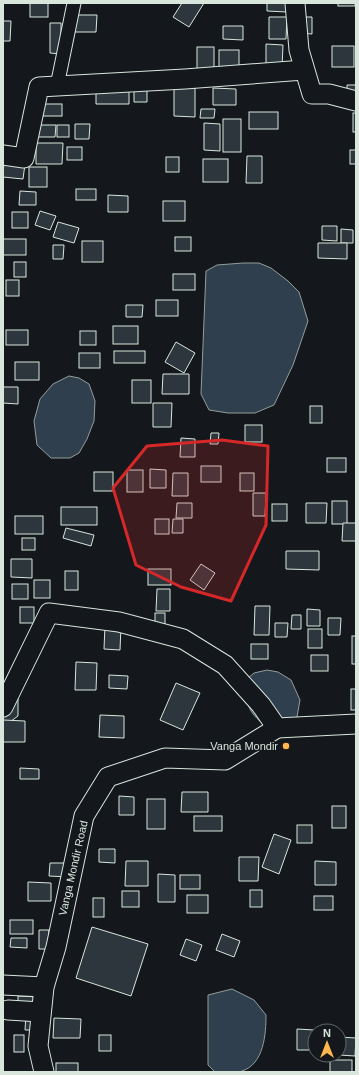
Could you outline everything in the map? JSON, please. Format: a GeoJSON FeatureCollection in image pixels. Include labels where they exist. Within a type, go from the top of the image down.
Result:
{"type":"FeatureCollection","features":[{"type":"Feature","properties":{"kind":"street"},"geometry":{"type":"LineString","coordinates":[[57,86],[74,3]]}},
{"type":"Feature","properties":{"kind":"street"},"geometry":{"type":"LineString","coordinates":[[295,3],[299,50],[312,94],[329,94],[356,102]]}},
{"type":"Feature","properties":{"kind":"street"},"geometry":{"type":"LineString","coordinates":[[3,155],[24,158],[39,87],[185,80],[304,70]]}},
{"type":"Feature","properties":{"kind":"street"},"geometry":{"type":"LineString","coordinates":[[3,707],[49,613],[119,622],[183,639],[225,665],[261,705],[277,728],[356,724]]}},
{"type":"Feature","properties":{"kind":"street","name":"Vanga Mondir Road"},"geometry":{"type":"LineString","coordinates":[[44,1072],[38,1046],[44,987],[56,946],[84,816],[108,777],[165,758],[225,760],[277,728]]}},
{"type":"Feature","properties":{"kind":"street"},"geometry":{"type":"LineString","coordinates":[[3,985],[44,987]]}},
{"type":"Feature","properties":{"kind":"street"},"geometry":{"type":"LineString","coordinates":[[8,1010],[41,1012]]}},
{"type":"Feature","properties":{"kind":"highlighted area"},"geometry":{"type":"Polygon","coordinates":[[[222,440],[268,446],[266,525],[231,601],[181,587],[136,565],[113,488],[147,446],[222,440]]]}},
{"type":"Feature","properties":{"kind":"water"},"geometry":{"type":"Polygon","coordinates":[[[259,263],[271,268],[288,281],[299,292],[308,321],[293,365],[274,405],[255,413],[228,413],[209,410],[201,394],[206,271],[217,265],[259,263]]]}},
{"type":"Feature","properties":{"kind":"water"},"geometry":{"type":"Polygon","coordinates":[[[69,376],[79,378],[89,384],[95,401],[94,421],[87,439],[79,453],[70,458],[51,458],[37,445],[34,421],[40,399],[53,384],[69,376]]]}},
{"type":"Feature","properties":{"kind":"water"},"geometry":{"type":"Polygon","coordinates":[[[267,670],[278,672],[291,680],[300,700],[297,717],[290,726],[267,727],[254,716],[248,706],[248,678],[254,673],[267,670]]]}},
{"type":"Feature","properties":{"kind":"water"},"geometry":{"type":"Polygon","coordinates":[[[232,989],[254,1000],[266,1015],[264,1039],[259,1055],[255,1062],[249,1067],[242,1071],[236,1072],[215,1072],[208,1065],[208,995],[232,989]]]}},
{"type":"Feature","properties":{"kind":"building"},"geometry":{"type":"Polygon","coordinates":[[[30,3],[48,3],[48,17],[30,17],[30,3]]]}},
{"type":"Feature","properties":{"kind":"building"},"geometry":{"type":"Polygon","coordinates":[[[182,3],[204,3],[189,27],[173,17],[182,3]]]}},
{"type":"Feature","properties":{"kind":"building"},"geometry":{"type":"Polygon","coordinates":[[[267,3],[287,3],[287,12],[267,11],[267,3]]]}},
{"type":"Feature","properties":{"kind":"building"},"geometry":{"type":"Polygon","coordinates":[[[338,3],[355,3],[355,6],[338,6],[338,3]]]}},
{"type":"Feature","properties":{"kind":"building"},"geometry":{"type":"Polygon","coordinates":[[[73,15],[97,15],[96,32],[73,32],[73,15]]]}},
{"type":"Feature","properties":{"kind":"building"},"geometry":{"type":"Polygon","coordinates":[[[269,17],[287,17],[286,39],[269,39],[269,17]]]}},
{"type":"Feature","properties":{"kind":"building"},"geometry":{"type":"Polygon","coordinates":[[[300,17],[312,17],[312,34],[300,33],[300,17]]]}},
{"type":"Feature","properties":{"kind":"building"},"geometry":{"type":"Polygon","coordinates":[[[3,21],[11,21],[10,41],[3,41],[3,21]]]}},
{"type":"Feature","properties":{"kind":"building"},"geometry":{"type":"Polygon","coordinates":[[[50,23],[61,23],[61,54],[50,53],[50,23]]]}},
{"type":"Feature","properties":{"kind":"building"},"geometry":{"type":"Polygon","coordinates":[[[223,26],[243,26],[243,40],[223,39],[223,26]]]}},
{"type":"Feature","properties":{"kind":"building"},"geometry":{"type":"Polygon","coordinates":[[[266,44],[283,45],[282,68],[266,68],[266,44]]]}},
{"type":"Feature","properties":{"kind":"building"},"geometry":{"type":"Polygon","coordinates":[[[332,46],[354,46],[354,67],[332,67],[332,46]]]}},
{"type":"Feature","properties":{"kind":"building"},"geometry":{"type":"Polygon","coordinates":[[[197,47],[214,47],[214,72],[197,72],[197,47]]]}},
{"type":"Feature","properties":{"kind":"building"},"geometry":{"type":"Polygon","coordinates":[[[219,50],[239,50],[239,71],[219,71],[219,50]]]}},
{"type":"Feature","properties":{"kind":"building"},"geometry":{"type":"Polygon","coordinates":[[[134,85],[147,86],[147,102],[134,102],[134,85]]]}},
{"type":"Feature","properties":{"kind":"building"},"geometry":{"type":"Polygon","coordinates":[[[347,85],[356,85],[356,96],[347,95],[347,85]]]}},
{"type":"Feature","properties":{"kind":"building"},"geometry":{"type":"Polygon","coordinates":[[[96,87],[129,88],[129,104],[96,104],[96,87]]]}},
{"type":"Feature","properties":{"kind":"building"},"geometry":{"type":"Polygon","coordinates":[[[174,87],[195,88],[195,117],[174,116],[174,87]]]}},
{"type":"Feature","properties":{"kind":"building"},"geometry":{"type":"Polygon","coordinates":[[[213,88],[236,89],[236,105],[213,105],[213,88]]]}},
{"type":"Feature","properties":{"kind":"building"},"geometry":{"type":"Polygon","coordinates":[[[43,104],[62,104],[62,116],[43,116],[43,104]]]}},
{"type":"Feature","properties":{"kind":"building"},"geometry":{"type":"Polygon","coordinates":[[[201,109],[215,109],[214,118],[200,118],[201,109]]]}},
{"type":"Feature","properties":{"kind":"building"},"geometry":{"type":"Polygon","coordinates":[[[249,112],[278,112],[278,129],[249,129],[249,112]]]}},
{"type":"Feature","properties":{"kind":"building"},"geometry":{"type":"Polygon","coordinates":[[[353,113],[356,113],[356,132],[353,132],[353,113]]]}},
{"type":"Feature","properties":{"kind":"building"},"geometry":{"type":"Polygon","coordinates":[[[223,119],[241,119],[241,152],[223,152],[223,119]]]}},
{"type":"Feature","properties":{"kind":"building"},"geometry":{"type":"Polygon","coordinates":[[[204,123],[220,124],[220,151],[204,150],[204,123]]]}},
{"type":"Feature","properties":{"kind":"building"},"geometry":{"type":"Polygon","coordinates":[[[75,124],[90,124],[89,139],[75,139],[75,124]]]}},
{"type":"Feature","properties":{"kind":"building"},"geometry":{"type":"Polygon","coordinates":[[[34,125],[56,125],[55,137],[34,137],[34,125]]]}},
{"type":"Feature","properties":{"kind":"building"},"geometry":{"type":"Polygon","coordinates":[[[57,125],[69,125],[69,137],[57,137],[57,125]]]}},
{"type":"Feature","properties":{"kind":"building"},"geometry":{"type":"Polygon","coordinates":[[[36,143],[63,143],[62,164],[36,164],[36,143]]]}},
{"type":"Feature","properties":{"kind":"building"},"geometry":{"type":"Polygon","coordinates":[[[67,147],[82,147],[82,160],[67,160],[67,147]]]}},
{"type":"Feature","properties":{"kind":"building"},"geometry":{"type":"Polygon","coordinates":[[[350,150],[356,150],[356,164],[350,164],[350,150]]]}},
{"type":"Feature","properties":{"kind":"building"},"geometry":{"type":"Polygon","coordinates":[[[247,156],[262,156],[262,183],[246,183],[247,156]]]}},
{"type":"Feature","properties":{"kind":"building"},"geometry":{"type":"Polygon","coordinates":[[[166,157],[179,157],[179,172],[166,172],[166,157]]]}},
{"type":"Feature","properties":{"kind":"building"},"geometry":{"type":"Polygon","coordinates":[[[203,159],[228,159],[228,182],[203,182],[203,159]]]}},
{"type":"Feature","properties":{"kind":"building"},"geometry":{"type":"Polygon","coordinates":[[[4,161],[25,164],[23,179],[3,177],[4,161]]]}},
{"type":"Feature","properties":{"kind":"building"},"geometry":{"type":"Polygon","coordinates":[[[29,167],[47,167],[47,187],[29,187],[29,167]]]}},
{"type":"Feature","properties":{"kind":"building"},"geometry":{"type":"Polygon","coordinates":[[[76,189],[96,189],[96,200],[76,200],[76,189]]]}},
{"type":"Feature","properties":{"kind":"building"},"geometry":{"type":"Polygon","coordinates":[[[20,191],[36,192],[36,205],[19,205],[20,191]]]}},
{"type":"Feature","properties":{"kind":"building"},"geometry":{"type":"Polygon","coordinates":[[[108,195],[128,196],[128,212],[108,212],[108,195]]]}},
{"type":"Feature","properties":{"kind":"building"},"geometry":{"type":"Polygon","coordinates":[[[163,201],[185,201],[185,221],[163,221],[163,201]]]}},
{"type":"Feature","properties":{"kind":"building"},"geometry":{"type":"Polygon","coordinates":[[[40,211],[56,216],[50,230],[35,225],[40,211]]]}},
{"type":"Feature","properties":{"kind":"building"},"geometry":{"type":"Polygon","coordinates":[[[12,212],[28,212],[28,228],[12,228],[12,212]]]}},
{"type":"Feature","properties":{"kind":"building"},"geometry":{"type":"Polygon","coordinates":[[[58,222],[79,228],[74,243],[53,237],[58,222]]]}},
{"type":"Feature","properties":{"kind":"building"},"geometry":{"type":"Polygon","coordinates":[[[322,226],[337,226],[337,241],[322,240],[322,226]]]}},
{"type":"Feature","properties":{"kind":"building"},"geometry":{"type":"Polygon","coordinates":[[[341,229],[353,230],[353,243],[341,243],[341,229]]]}},
{"type":"Feature","properties":{"kind":"building"},"geometry":{"type":"Polygon","coordinates":[[[175,237],[191,237],[191,251],[175,251],[175,237]]]}},
{"type":"Feature","properties":{"kind":"building"},"geometry":{"type":"Polygon","coordinates":[[[3,239],[26,239],[26,255],[3,255],[3,239]]]}},
{"type":"Feature","properties":{"kind":"building"},"geometry":{"type":"Polygon","coordinates":[[[82,241],[103,241],[103,262],[82,262],[82,241]]]}},
{"type":"Feature","properties":{"kind":"building"},"geometry":{"type":"Polygon","coordinates":[[[318,243],[347,243],[347,259],[318,258],[318,243]]]}},
{"type":"Feature","properties":{"kind":"building"},"geometry":{"type":"Polygon","coordinates":[[[53,245],[64,245],[63,259],[53,259],[53,245]]]}},
{"type":"Feature","properties":{"kind":"building"},"geometry":{"type":"Polygon","coordinates":[[[14,262],[26,262],[26,277],[14,277],[14,262]]]}},
{"type":"Feature","properties":{"kind":"building"},"geometry":{"type":"Polygon","coordinates":[[[173,274],[195,274],[195,290],[173,290],[173,274]]]}},
{"type":"Feature","properties":{"kind":"building"},"geometry":{"type":"Polygon","coordinates":[[[6,280],[19,280],[19,296],[6,296],[6,280]]]}},
{"type":"Feature","properties":{"kind":"building"},"geometry":{"type":"Polygon","coordinates":[[[156,300],[178,300],[178,316],[156,316],[156,300]]]}},
{"type":"Feature","properties":{"kind":"building"},"geometry":{"type":"Polygon","coordinates":[[[126,305],[143,305],[142,317],[126,317],[126,305]]]}},
{"type":"Feature","properties":{"kind":"building"},"geometry":{"type":"Polygon","coordinates":[[[113,326],[138,326],[138,344],[113,344],[113,326]]]}},
{"type":"Feature","properties":{"kind":"building"},"geometry":{"type":"Polygon","coordinates":[[[6,330],[28,330],[28,345],[6,345],[6,330]]]}},
{"type":"Feature","properties":{"kind":"building"},"geometry":{"type":"Polygon","coordinates":[[[80,331],[96,331],[96,345],[80,345],[80,331]]]}},
{"type":"Feature","properties":{"kind":"building"},"geometry":{"type":"Polygon","coordinates":[[[176,342],[195,353],[184,373],[165,362],[176,342]]]}},
{"type":"Feature","properties":{"kind":"building"},"geometry":{"type":"Polygon","coordinates":[[[114,351],[145,351],[145,363],[114,363],[114,351]]]}},
{"type":"Feature","properties":{"kind":"building"},"geometry":{"type":"Polygon","coordinates":[[[79,353],[100,353],[100,368],[79,368],[79,353]]]}},
{"type":"Feature","properties":{"kind":"building"},"geometry":{"type":"Polygon","coordinates":[[[15,362],[39,362],[39,380],[15,380],[15,362]]]}},
{"type":"Feature","properties":{"kind":"building"},"geometry":{"type":"Polygon","coordinates":[[[163,374],[189,374],[189,394],[162,394],[163,374]]]}},
{"type":"Feature","properties":{"kind":"building"},"geometry":{"type":"Polygon","coordinates":[[[132,380],[151,380],[151,403],[132,403],[132,380]]]}},
{"type":"Feature","properties":{"kind":"building"},"geometry":{"type":"Polygon","coordinates":[[[3,387],[18,387],[18,404],[3,403],[3,387]]]}},
{"type":"Feature","properties":{"kind":"building"},"geometry":{"type":"Polygon","coordinates":[[[153,403],[172,403],[171,427],[153,427],[153,403]]]}},
{"type":"Feature","properties":{"kind":"building"},"geometry":{"type":"Polygon","coordinates":[[[310,406],[322,406],[322,423],[310,423],[310,406]]]}},
{"type":"Feature","properties":{"kind":"building"},"geometry":{"type":"Polygon","coordinates":[[[245,425],[262,425],[262,442],[245,442],[245,425]]]}},
{"type":"Feature","properties":{"kind":"building"},"geometry":{"type":"Polygon","coordinates":[[[211,433],[219,433],[218,444],[210,444],[211,433]]]}},
{"type":"Feature","properties":{"kind":"building"},"geometry":{"type":"Polygon","coordinates":[[[181,438],[195,439],[195,457],[180,457],[181,438]]]}},
{"type":"Feature","properties":{"kind":"building"},"geometry":{"type":"Polygon","coordinates":[[[327,458],[346,458],[346,472],[327,472],[327,458]]]}},
{"type":"Feature","properties":{"kind":"building"},"geometry":{"type":"Polygon","coordinates":[[[201,466],[221,466],[221,482],[201,482],[201,466]]]}},
{"type":"Feature","properties":{"kind":"building"},"geometry":{"type":"Polygon","coordinates":[[[150,469],[166,470],[166,488],[150,488],[150,469]]]}},
{"type":"Feature","properties":{"kind":"building"},"geometry":{"type":"Polygon","coordinates":[[[127,470],[143,470],[143,492],[127,492],[127,470]]]}},
{"type":"Feature","properties":{"kind":"building"},"geometry":{"type":"Polygon","coordinates":[[[94,472],[113,472],[113,491],[94,491],[94,472]]]}},
{"type":"Feature","properties":{"kind":"building"},"geometry":{"type":"Polygon","coordinates":[[[173,473],[188,473],[188,496],[172,496],[173,473]]]}},
{"type":"Feature","properties":{"kind":"building"},"geometry":{"type":"Polygon","coordinates":[[[240,473],[254,473],[254,491],[240,491],[240,473]]]}},
{"type":"Feature","properties":{"kind":"building"},"geometry":{"type":"Polygon","coordinates":[[[253,493],[266,493],[265,516],[253,516],[253,493]]]}},
{"type":"Feature","properties":{"kind":"building"},"geometry":{"type":"Polygon","coordinates":[[[332,501],[347,501],[347,524],[332,524],[332,501]]]}},
{"type":"Feature","properties":{"kind":"building"},"geometry":{"type":"Polygon","coordinates":[[[177,503],[192,503],[192,518],[176,518],[177,503]]]}},
{"type":"Feature","properties":{"kind":"building"},"geometry":{"type":"Polygon","coordinates":[[[306,503],[327,503],[326,523],[306,523],[306,503]]]}},
{"type":"Feature","properties":{"kind":"building"},"geometry":{"type":"Polygon","coordinates":[[[272,504],[287,504],[287,521],[272,521],[272,504]]]}},
{"type":"Feature","properties":{"kind":"building"},"geometry":{"type":"Polygon","coordinates":[[[61,507],[97,507],[97,525],[61,525],[61,507]]]}},
{"type":"Feature","properties":{"kind":"building"},"geometry":{"type":"Polygon","coordinates":[[[15,516],[43,516],[43,534],[15,534],[15,516]]]}},
{"type":"Feature","properties":{"kind":"building"},"geometry":{"type":"Polygon","coordinates":[[[155,519],[169,519],[169,534],[155,534],[155,519]]]}},
{"type":"Feature","properties":{"kind":"building"},"geometry":{"type":"Polygon","coordinates":[[[173,519],[183,519],[183,533],[172,533],[173,519]]]}},
{"type":"Feature","properties":{"kind":"building"},"geometry":{"type":"Polygon","coordinates":[[[343,523],[356,523],[356,541],[342,541],[343,523]]]}},
{"type":"Feature","properties":{"kind":"building"},"geometry":{"type":"Polygon","coordinates":[[[66,528],[94,535],[91,546],[63,538],[66,528]]]}},
{"type":"Feature","properties":{"kind":"building"},"geometry":{"type":"Polygon","coordinates":[[[22,538],[35,538],[35,550],[22,550],[22,538]]]}},
{"type":"Feature","properties":{"kind":"building"},"geometry":{"type":"Polygon","coordinates":[[[286,551],[319,551],[319,570],[286,569],[286,551]]]}},
{"type":"Feature","properties":{"kind":"building"},"geometry":{"type":"Polygon","coordinates":[[[11,559],[32,559],[32,578],[11,577],[11,559]]]}},
{"type":"Feature","properties":{"kind":"building"},"geometry":{"type":"Polygon","coordinates":[[[201,564],[215,573],[204,590],[190,580],[201,564]]]}},
{"type":"Feature","properties":{"kind":"building"},"geometry":{"type":"Polygon","coordinates":[[[148,569],[171,569],[171,585],[148,585],[148,569]]]}},
{"type":"Feature","properties":{"kind":"building"},"geometry":{"type":"Polygon","coordinates":[[[65,571],[78,571],[78,590],[65,590],[65,571]]]}},
{"type":"Feature","properties":{"kind":"building"},"geometry":{"type":"Polygon","coordinates":[[[34,580],[50,580],[50,598],[34,598],[34,580]]]}},
{"type":"Feature","properties":{"kind":"building"},"geometry":{"type":"Polygon","coordinates":[[[12,584],[28,584],[28,599],[12,599],[12,584]]]}},
{"type":"Feature","properties":{"kind":"building"},"geometry":{"type":"Polygon","coordinates":[[[157,589],[170,589],[170,611],[156,611],[157,589]]]}},
{"type":"Feature","properties":{"kind":"building"},"geometry":{"type":"Polygon","coordinates":[[[255,606],[270,606],[269,635],[254,635],[255,606]]]}},
{"type":"Feature","properties":{"kind":"building"},"geometry":{"type":"Polygon","coordinates":[[[20,607],[34,607],[34,623],[20,623],[20,607]]]}},
{"type":"Feature","properties":{"kind":"building"},"geometry":{"type":"Polygon","coordinates":[[[307,609],[320,610],[320,626],[307,626],[307,609]]]}},
{"type":"Feature","properties":{"kind":"building"},"geometry":{"type":"Polygon","coordinates":[[[155,613],[165,613],[165,630],[155,630],[155,613]]]}},
{"type":"Feature","properties":{"kind":"building"},"geometry":{"type":"Polygon","coordinates":[[[292,615],[301,615],[301,629],[291,629],[292,615]]]}},
{"type":"Feature","properties":{"kind":"building"},"geometry":{"type":"Polygon","coordinates":[[[328,618],[341,618],[340,635],[328,635],[328,618]]]}},
{"type":"Feature","properties":{"kind":"building"},"geometry":{"type":"Polygon","coordinates":[[[275,623],[288,623],[287,637],[275,637],[275,623]]]}},
{"type":"Feature","properties":{"kind":"building"},"geometry":{"type":"Polygon","coordinates":[[[105,625],[121,626],[120,650],[104,649],[105,625]]]}},
{"type":"Feature","properties":{"kind":"building"},"geometry":{"type":"Polygon","coordinates":[[[308,629],[322,629],[322,648],[308,648],[308,629]]]}},
{"type":"Feature","properties":{"kind":"building"},"geometry":{"type":"Polygon","coordinates":[[[352,636],[356,636],[356,664],[352,664],[352,636]]]}},
{"type":"Feature","properties":{"kind":"building"},"geometry":{"type":"Polygon","coordinates":[[[251,644],[268,644],[268,659],[251,659],[251,644]]]}},
{"type":"Feature","properties":{"kind":"building"},"geometry":{"type":"Polygon","coordinates":[[[311,655],[328,655],[328,671],[311,671],[311,655]]]}},
{"type":"Feature","properties":{"kind":"building"},"geometry":{"type":"Polygon","coordinates":[[[76,662],[97,663],[96,690],[75,690],[76,662]]]}},
{"type":"Feature","properties":{"kind":"building"},"geometry":{"type":"Polygon","coordinates":[[[109,675],[128,676],[127,689],[109,688],[109,675]]]}},
{"type":"Feature","properties":{"kind":"building"},"geometry":{"type":"Polygon","coordinates":[[[176,683],[200,693],[183,730],[160,720],[176,683]]]}},
{"type":"Feature","properties":{"kind":"building"},"geometry":{"type":"Polygon","coordinates":[[[351,689],[356,689],[356,710],[351,710],[351,689]]]}},
{"type":"Feature","properties":{"kind":"building"},"geometry":{"type":"Polygon","coordinates":[[[3,697],[18,698],[18,716],[3,727],[3,697]]]}},
{"type":"Feature","properties":{"kind":"building"},"geometry":{"type":"Polygon","coordinates":[[[100,715],[124,716],[124,738],[99,737],[100,715]]]}},
{"type":"Feature","properties":{"kind":"building"},"geometry":{"type":"Polygon","coordinates":[[[3,720],[25,721],[25,742],[3,742],[3,720]]]}},
{"type":"Feature","properties":{"kind":"building"},"geometry":{"type":"Polygon","coordinates":[[[20,768],[39,769],[39,779],[20,779],[20,768]]]}},
{"type":"Feature","properties":{"kind":"building"},"geometry":{"type":"Polygon","coordinates":[[[182,792],[208,792],[208,812],[181,812],[182,792]]]}},
{"type":"Feature","properties":{"kind":"building"},"geometry":{"type":"Polygon","coordinates":[[[119,796],[134,797],[134,815],[119,815],[119,796]]]}},
{"type":"Feature","properties":{"kind":"building"},"geometry":{"type":"Polygon","coordinates":[[[147,799],[165,799],[165,829],[147,829],[147,799]]]}},
{"type":"Feature","properties":{"kind":"building"},"geometry":{"type":"Polygon","coordinates":[[[332,806],[346,806],[346,828],[332,828],[332,806]]]}},
{"type":"Feature","properties":{"kind":"building"},"geometry":{"type":"Polygon","coordinates":[[[194,816],[222,816],[222,831],[194,831],[194,816]]]}},
{"type":"Feature","properties":{"kind":"building"},"geometry":{"type":"Polygon","coordinates":[[[297,825],[312,825],[312,843],[297,843],[297,825]]]}},
{"type":"Feature","properties":{"kind":"building"},"geometry":{"type":"Polygon","coordinates":[[[274,834],[291,840],[279,874],[262,867],[274,834]]]}},
{"type":"Feature","properties":{"kind":"building"},"geometry":{"type":"Polygon","coordinates":[[[99,849],[115,849],[115,863],[99,862],[99,849]]]}},
{"type":"Feature","properties":{"kind":"building"},"geometry":{"type":"Polygon","coordinates":[[[239,857],[259,857],[258,881],[239,881],[239,857]]]}},
{"type":"Feature","properties":{"kind":"building"},"geometry":{"type":"Polygon","coordinates":[[[126,861],[148,861],[148,886],[125,886],[126,861]]]}},
{"type":"Feature","properties":{"kind":"building"},"geometry":{"type":"Polygon","coordinates":[[[315,861],[336,862],[336,885],[315,885],[315,861]]]}},
{"type":"Feature","properties":{"kind":"building"},"geometry":{"type":"Polygon","coordinates":[[[50,863],[70,863],[69,877],[49,876],[50,863]]]}},
{"type":"Feature","properties":{"kind":"building"},"geometry":{"type":"Polygon","coordinates":[[[158,874],[175,875],[175,902],[158,902],[158,874]]]}},
{"type":"Feature","properties":{"kind":"building"},"geometry":{"type":"Polygon","coordinates":[[[180,875],[200,875],[200,889],[180,889],[180,875]]]}},
{"type":"Feature","properties":{"kind":"building"},"geometry":{"type":"Polygon","coordinates":[[[28,882],[51,883],[51,901],[28,901],[28,882]]]}},
{"type":"Feature","properties":{"kind":"building"},"geometry":{"type":"Polygon","coordinates":[[[250,890],[262,890],[262,907],[250,907],[250,890]]]}},
{"type":"Feature","properties":{"kind":"building"},"geometry":{"type":"Polygon","coordinates":[[[122,891],[139,891],[139,907],[122,907],[122,891]]]}},
{"type":"Feature","properties":{"kind":"building"},"geometry":{"type":"Polygon","coordinates":[[[187,895],[208,895],[208,913],[187,913],[187,895]]]}},
{"type":"Feature","properties":{"kind":"building"},"geometry":{"type":"Polygon","coordinates":[[[314,896],[333,896],[333,910],[314,910],[314,896]]]}},
{"type":"Feature","properties":{"kind":"building"},"geometry":{"type":"Polygon","coordinates":[[[93,898],[104,898],[104,917],[93,917],[93,898]]]}},
{"type":"Feature","properties":{"kind":"building"},"geometry":{"type":"Polygon","coordinates":[[[10,920],[33,920],[33,934],[10,934],[10,920]]]}},
{"type":"Feature","properties":{"kind":"building"},"geometry":{"type":"Polygon","coordinates":[[[92,927],[148,944],[131,996],[76,978],[92,927]]]}},
{"type":"Feature","properties":{"kind":"building"},"geometry":{"type":"Polygon","coordinates":[[[39,930],[49,930],[48,949],[39,949],[39,930]]]}},
{"type":"Feature","properties":{"kind":"building"},"geometry":{"type":"Polygon","coordinates":[[[222,934],[240,941],[234,957],[216,950],[222,934]]]}},
{"type":"Feature","properties":{"kind":"building"},"geometry":{"type":"Polygon","coordinates":[[[11,938],[27,938],[27,948],[10,947],[11,938]]]}},
{"type":"Feature","properties":{"kind":"building"},"geometry":{"type":"Polygon","coordinates":[[[186,939],[202,945],[196,961],[180,955],[186,939]]]}},
{"type":"Feature","properties":{"kind":"building"},"geometry":{"type":"Polygon","coordinates":[[[18,996],[40,997],[39,1009],[18,1009],[18,996]]]}},
{"type":"Feature","properties":{"kind":"building"},"geometry":{"type":"Polygon","coordinates":[[[26,1014],[38,1014],[38,1030],[25,1030],[26,1014]]]}},
{"type":"Feature","properties":{"kind":"building"},"geometry":{"type":"Polygon","coordinates":[[[54,1018],[81,1019],[80,1038],[53,1038],[54,1018]]]}},
{"type":"Feature","properties":{"kind":"building"},"geometry":{"type":"Polygon","coordinates":[[[297,1029],[307,1030],[307,1050],[297,1050],[297,1029]]]}},
{"type":"Feature","properties":{"kind":"building"},"geometry":{"type":"Polygon","coordinates":[[[14,1035],[24,1035],[24,1052],[14,1052],[14,1035]]]}},
{"type":"Feature","properties":{"kind":"building"},"geometry":{"type":"Polygon","coordinates":[[[99,1035],[111,1035],[111,1051],[99,1051],[99,1035]]]}},
{"type":"Feature","properties":{"kind":"building"},"geometry":{"type":"Polygon","coordinates":[[[347,1037],[356,1038],[355,1056],[347,1056],[347,1037]]]}},
{"type":"Feature","properties":{"kind":"building"},"geometry":{"type":"Polygon","coordinates":[[[347,1060],[352,1060],[352,1072],[330,1072],[330,1063],[347,1063],[347,1060]]]}},
{"type":"Feature","properties":{"kind":"building"},"geometry":{"type":"Polygon","coordinates":[[[56,1063],[78,1063],[78,1072],[56,1072],[56,1063]]]}},
{"type":"Feature","properties":{"kind":"place","name":"Vanga Mondir"},"geometry":{"type":"Point","coordinates":[286,746]}}]}
